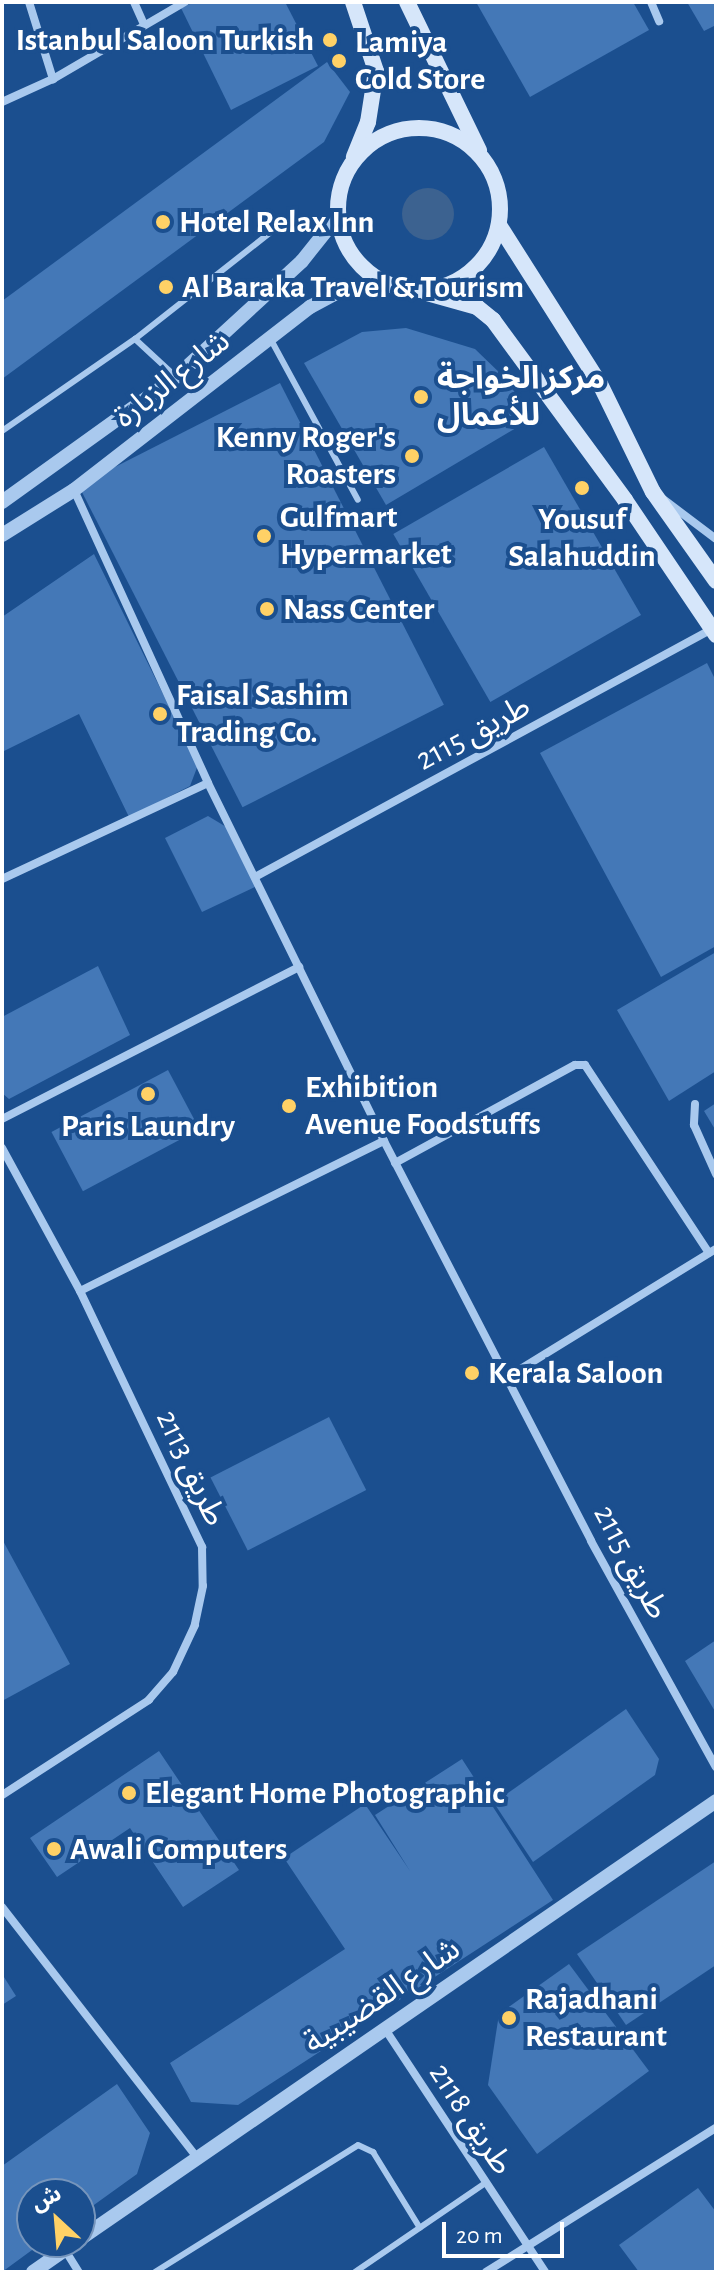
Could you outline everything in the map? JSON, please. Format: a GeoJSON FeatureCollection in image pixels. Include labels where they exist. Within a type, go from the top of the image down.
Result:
{"type":"FeatureCollection","features":[{"type":"Feature","properties":{"kind":"main road"},"geometry":{"type":"LineString","coordinates":[[353,2],[376,71],[368,122],[340,189],[338,216],[355,260],[381,282],[459,300],[493,320],[714,632]]}},
{"type":"Feature","properties":{"kind":"main road"},"geometry":{"type":"LineString","coordinates":[[407,2],[496,181],[499,225],[487,254],[463,278],[414,291]]}},
{"type":"Feature","properties":{"kind":"main road"},"geometry":{"type":"LineString","coordinates":[[351,164],[375,140],[408,129],[449,134],[481,155]]}},
{"type":"Feature","properties":{"kind":"main road"},"geometry":{"type":"LineString","coordinates":[[499,225],[600,384],[653,492],[716,581]]}},
{"type":"Feature","properties":{"kind":"street"},"geometry":{"type":"LineString","coordinates":[[29,2],[53,79]]}},
{"type":"Feature","properties":{"kind":"street"},"geometry":{"type":"LineString","coordinates":[[134,2],[144,24]]}},
{"type":"Feature","properties":{"kind":"street"},"geometry":{"type":"LineString","coordinates":[[2,102],[53,79],[185,2]]}},
{"type":"Feature","properties":{"kind":"street"},"geometry":{"type":"LineString","coordinates":[[651,2],[659,21]]}},
{"type":"Feature","properties":{"kind":"street","name":"شارع الزبارة"},"geometry":{"type":"LineString","coordinates":[[2,502],[176,377],[302,261],[338,216]]}},
{"type":"Feature","properties":{"kind":"street","name":"شارع الزبارة"},"geometry":{"type":"LineString","coordinates":[[2,535],[74,490],[328,296],[381,282]]}},
{"type":"Feature","properties":{"kind":"street","name":"طريق 2115"},"geometry":{"type":"LineString","coordinates":[[74,490],[208,783],[395,1163],[506,1378],[716,1767]]}},
{"type":"Feature","properties":{"kind":"street"},"geometry":{"type":"LineString","coordinates":[[653,492],[713,534]]}},
{"type":"Feature","properties":{"kind":"street","name":"طريق 2115"},"geometry":{"type":"LineString","coordinates":[[255,877],[714,632]]}},
{"type":"Feature","properties":{"kind":"street"},"geometry":{"type":"LineString","coordinates":[[2,879],[208,783]]}},
{"type":"Feature","properties":{"kind":"street"},"geometry":{"type":"LineString","coordinates":[[2,1119],[299,967]]}},
{"type":"Feature","properties":{"kind":"street"},"geometry":{"type":"LineString","coordinates":[[395,1163],[575,1065],[585,1065],[713,1251],[506,1378]]}},
{"type":"Feature","properties":{"kind":"street"},"geometry":{"type":"LineString","coordinates":[[695,1104],[694,1125],[716,1174]]}},
{"type":"Feature","properties":{"kind":"street"},"geometry":{"type":"LineString","coordinates":[[80,1291],[384,1141]]}},
{"type":"Feature","properties":{"kind":"street","name":"طريق 2113"},"geometry":{"type":"LineString","coordinates":[[2,1148],[80,1291],[202,1547],[203,1586],[195,1625],[173,1672],[149,1700],[2,1795]]}},
{"type":"Feature","properties":{"kind":"street","name":"شارع القضيبية"},"geometry":{"type":"LineString","coordinates":[[96,2228],[196,2156],[716,1801]]}},
{"type":"Feature","properties":{"kind":"street"},"geometry":{"type":"LineString","coordinates":[[2,1907],[196,2156]]}},
{"type":"Feature","properties":{"kind":"street","name":"طريق 2118"},"geometry":{"type":"LineString","coordinates":[[385,2029],[525,2247],[545,2272]]}},
{"type":"Feature","properties":{"kind":"street"},"geometry":{"type":"LineString","coordinates":[[486,2272],[716,2128]]}},
{"type":"Feature","properties":{"kind":"street","name":"شارع القضيبية"},"geometry":{"type":"LineString","coordinates":[[33,2272],[54,2258]]}},
{"type":"Feature","properties":{"kind":"lane"},"geometry":{"type":"LineString","coordinates":[[2,431],[135,339],[280,225]]}},
{"type":"Feature","properties":{"kind":"lane"},"geometry":{"type":"LineString","coordinates":[[270,338],[358,500]]}},
{"type":"Feature","properties":{"kind":"lane"},"geometry":{"type":"LineString","coordinates":[[135,339],[176,377]]}},
{"type":"Feature","properties":{"kind":"lane"},"geometry":{"type":"LineString","coordinates":[[155,2272],[358,2145],[373,2152],[420,2228]]}},
{"type":"Feature","properties":{"kind":"lane"},"geometry":{"type":"LineString","coordinates":[[355,2272],[484,2184]]}},
{"type":"Feature","properties":{"kind":"water"},"geometry":{"type":"Polygon","coordinates":[[[428,188],[446,196],[454,214],[446,232],[428,240],[410,232],[402,214],[410,196],[428,188]]]}},
{"type":"Feature","properties":{"kind":"building"},"geometry":{"type":"Polygon","coordinates":[[[194,2],[285,2],[318,66],[231,110],[181,8],[194,2]]]}},
{"type":"Feature","properties":{"kind":"building"},"geometry":{"type":"Polygon","coordinates":[[[476,2],[633,2],[649,30],[530,97],[476,2]]]}},
{"type":"Feature","properties":{"kind":"building"},"geometry":{"type":"Polygon","coordinates":[[[687,2],[716,2],[716,25],[704,31],[687,2]]]}},
{"type":"Feature","properties":{"kind":"building","name":"Hotel Relax Inn"},"geometry":{"type":"Polygon","coordinates":[[[327,62],[350,92],[324,142],[2,379],[2,301],[327,62]]]}},
{"type":"Feature","properties":{"kind":"building","name":"مركز الخواجة للأعمال"},"geometry":{"type":"Polygon","coordinates":[[[406,328],[475,349],[504,377],[533,418],[386,505],[304,363],[362,332],[406,328]]]}},
{"type":"Feature","properties":{"kind":"building","name":"Nass Center"},"geometry":{"type":"Polygon","coordinates":[[[280,383],[444,705],[243,807],[79,486],[280,383]]]}},
{"type":"Feature","properties":{"kind":"building"},"geometry":{"type":"Polygon","coordinates":[[[544,447],[641,615],[490,702],[393,534],[544,447]]]}},
{"type":"Feature","properties":{"kind":"building"},"geometry":{"type":"Polygon","coordinates":[[[94,554],[198,765],[190,786],[129,817],[79,714],[2,752],[2,617],[94,554]]]}},
{"type":"Feature","properties":{"kind":"building"},"geometry":{"type":"Polygon","coordinates":[[[707,663],[716,681],[716,946],[661,977],[540,753],[707,663]]]}},
{"type":"Feature","properties":{"kind":"building"},"geometry":{"type":"Polygon","coordinates":[[[208,816],[228,828],[257,886],[202,912],[165,838],[208,816]]]}},
{"type":"Feature","properties":{"kind":"building"},"geometry":{"type":"Polygon","coordinates":[[[716,952],[716,1071],[669,1101],[617,1010],[716,952]]]}},
{"type":"Feature","properties":{"kind":"building"},"geometry":{"type":"Polygon","coordinates":[[[98,966],[130,1035],[9,1099],[2,1093],[2,1017],[98,966]]]}},
{"type":"Feature","properties":{"kind":"building"},"geometry":{"type":"Polygon","coordinates":[[[168,1070],[199,1129],[83,1191],[51,1132],[168,1070]]]}},
{"type":"Feature","properties":{"kind":"building"},"geometry":{"type":"Polygon","coordinates":[[[716,1103],[716,1131],[704,1111],[716,1103]]]}},
{"type":"Feature","properties":{"kind":"building"},"geometry":{"type":"Polygon","coordinates":[[[329,1417],[366,1490],[248,1550],[210,1477],[329,1417]]]}},
{"type":"Feature","properties":{"kind":"building"},"geometry":{"type":"Polygon","coordinates":[[[2,1539],[70,1664],[2,1701],[2,1539]]]}},
{"type":"Feature","properties":{"kind":"building"},"geometry":{"type":"Polygon","coordinates":[[[716,1640],[716,1713],[685,1661],[716,1640]]]}},
{"type":"Feature","properties":{"kind":"building"},"geometry":{"type":"Polygon","coordinates":[[[626,1709],[659,1759],[655,1775],[533,1862],[494,1803],[626,1709]]]}},
{"type":"Feature","properties":{"kind":"building"},"geometry":{"type":"Polygon","coordinates":[[[159,1751],[239,1870],[183,1907],[130,1828],[57,1877],[30,1838],[159,1751]]]}},
{"type":"Feature","properties":{"kind":"building"},"geometry":{"type":"Polygon","coordinates":[[[462,1759],[553,1900],[238,2105],[191,2102],[170,2063],[345,1949],[284,1858],[365,1804],[410,1871],[375,1815],[462,1759]]]}},
{"type":"Feature","properties":{"kind":"building"},"geometry":{"type":"Polygon","coordinates":[[[716,1861],[716,1965],[626,2025],[577,1954],[716,1861]]]}},
{"type":"Feature","properties":{"kind":"building"},"geometry":{"type":"Polygon","coordinates":[[[569,1964],[649,2071],[537,2154],[488,2085],[499,2014],[569,1964]]]}},
{"type":"Feature","properties":{"kind":"building"},"geometry":{"type":"Polygon","coordinates":[[[2,1974],[16,1996],[2,2005],[2,1974]]]}},
{"type":"Feature","properties":{"kind":"building"},"geometry":{"type":"Polygon","coordinates":[[[117,2084],[150,2133],[137,2174],[96,2203],[96,2178],[16,2178],[16,2258],[21,2258],[2,2272],[2,2166],[117,2084]]]}},
{"type":"Feature","properties":{"kind":"building"},"geometry":{"type":"Polygon","coordinates":[[[698,2188],[716,2212],[716,2272],[639,2272],[619,2245],[698,2188]]]}},
{"type":"Feature","properties":{"kind":"place","name":"Istanbul Saloon Turkish"},"geometry":{"type":"Point","coordinates":[330,40]}},
{"type":"Feature","properties":{"kind":"place","name":"Lamiya Cold Store"},"geometry":{"type":"Point","coordinates":[339,61]}},
{"type":"Feature","properties":{"kind":"place","name":"Hotel Relax Inn"},"geometry":{"type":"Point","coordinates":[163,222]}},
{"type":"Feature","properties":{"kind":"place","name":"Al Baraka Travel & Tourism"},"geometry":{"type":"Point","coordinates":[166,287]}},
{"type":"Feature","properties":{"kind":"place","name":"مركز الخواجة للأعمال"},"geometry":{"type":"Point","coordinates":[421,397]}},
{"type":"Feature","properties":{"kind":"place","name":"Kenny Roger's Roasters"},"geometry":{"type":"Point","coordinates":[412,456]}},
{"type":"Feature","properties":{"kind":"place","name":"Yousuf Salahuddin"},"geometry":{"type":"Point","coordinates":[582,488]}},
{"type":"Feature","properties":{"kind":"place","name":"Gulfmart Hypermarket"},"geometry":{"type":"Point","coordinates":[264,536]}},
{"type":"Feature","properties":{"kind":"place","name":"Nass Center"},"geometry":{"type":"Point","coordinates":[267,609]}},
{"type":"Feature","properties":{"kind":"place","name":"Faisal Sashim Trading Co."},"geometry":{"type":"Point","coordinates":[160,714]}},
{"type":"Feature","properties":{"kind":"place","name":"Paris Laundry"},"geometry":{"type":"Point","coordinates":[148,1094]}},
{"type":"Feature","properties":{"kind":"place","name":"Exhibition Avenue Foodstuffs"},"geometry":{"type":"Point","coordinates":[289,1106]}},
{"type":"Feature","properties":{"kind":"place","name":"Kerala Saloon"},"geometry":{"type":"Point","coordinates":[472,1373]}},
{"type":"Feature","properties":{"kind":"place","name":"Elegant Home Photographic"},"geometry":{"type":"Point","coordinates":[129,1793]}},
{"type":"Feature","properties":{"kind":"place","name":"Awali Computers"},"geometry":{"type":"Point","coordinates":[54,1849]}},
{"type":"Feature","properties":{"kind":"place","name":"Rajadhani Restaurant"},"geometry":{"type":"Point","coordinates":[509,2018]}}]}
